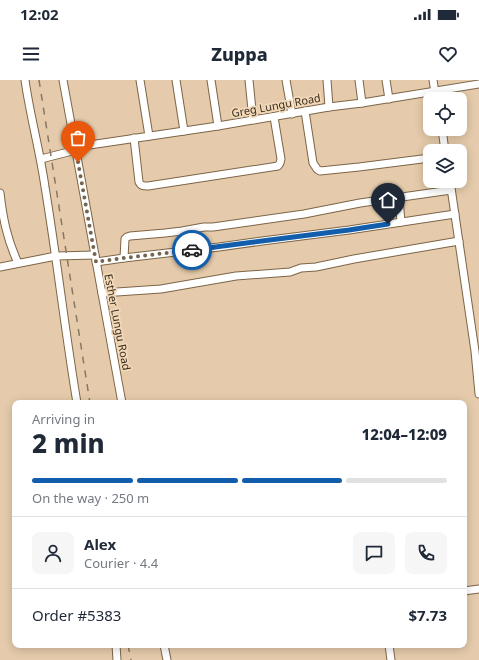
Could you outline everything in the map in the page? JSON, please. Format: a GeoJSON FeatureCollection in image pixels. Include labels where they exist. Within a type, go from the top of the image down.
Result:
{"type":"FeatureCollection","features":[{"type":"Feature","properties":{"kind":"street"},"geometry":{"type":"LineString","coordinates":[[26,80],[30,110],[41,159],[76,400]]}},
{"type":"Feature","properties":{"kind":"street","name":"Esther Lungu Road"},"geometry":{"type":"LineString","coordinates":[[63,80],[121,400]]}},
{"type":"Feature","properties":{"kind":"street"},"geometry":{"type":"LineString","coordinates":[[140,80],[149,136]]}},
{"type":"Feature","properties":{"kind":"street"},"geometry":{"type":"LineString","coordinates":[[176,80],[184,131]]}},
{"type":"Feature","properties":{"kind":"street"},"geometry":{"type":"LineString","coordinates":[[212,80],[218,126]]}},
{"type":"Feature","properties":{"kind":"street"},"geometry":{"type":"LineString","coordinates":[[249,80],[253,120]]}},
{"type":"Feature","properties":{"kind":"street"},"geometry":{"type":"LineString","coordinates":[[286,80],[292,114]]}},
{"type":"Feature","properties":{"kind":"street"},"geometry":{"type":"LineString","coordinates":[[327,80],[329,107]]}},
{"type":"Feature","properties":{"kind":"street"},"geometry":{"type":"LineString","coordinates":[[359,80],[362,103]]}},
{"type":"Feature","properties":{"kind":"street"},"geometry":{"type":"LineString","coordinates":[[386,80],[388,98]]}},
{"type":"Feature","properties":{"kind":"street"},"geometry":{"type":"LineString","coordinates":[[433,80],[435,91]]}},
{"type":"Feature","properties":{"kind":"street","name":"Greg Lungu Road"},"geometry":{"type":"LineString","coordinates":[[41,159],[76,148],[134,138],[479,84]]}},
{"type":"Feature","properties":{"kind":"street"},"geometry":{"type":"LineString","coordinates":[[305,111],[313,163],[320,171],[423,159]]}},
{"type":"Feature","properties":{"kind":"street"},"geometry":{"type":"LineString","coordinates":[[134,138],[139,182],[143,186],[148,186],[278,166],[281,159],[274,117]]}},
{"type":"Feature","properties":{"kind":"street"},"geometry":{"type":"LineString","coordinates":[[124,258],[125,239],[130,236],[182,231],[304,214],[360,203],[451,190],[478,365],[479,394]]}},
{"type":"Feature","properties":{"kind":"street"},"geometry":{"type":"LineString","coordinates":[[0,193],[4,223],[18,263]]}},
{"type":"Feature","properties":{"kind":"street"},"geometry":{"type":"LineString","coordinates":[[399,198],[402,222]]}},
{"type":"Feature","properties":{"kind":"street"},"geometry":{"type":"LineString","coordinates":[[0,266],[56,256],[124,258],[349,230],[455,214]]}},
{"type":"Feature","properties":{"kind":"street"},"geometry":{"type":"LineString","coordinates":[[102,293],[160,289],[236,276],[290,272],[301,268],[316,267],[354,259],[458,242]]}},
{"type":"Feature","properties":{"kind":"street"},"geometry":{"type":"LineString","coordinates":[[467,591],[479,589]]}},
{"type":"Feature","properties":{"kind":"street"},"geometry":{"type":"LineString","coordinates":[[116,648],[117,660]]}},
{"type":"Feature","properties":{"kind":"street"},"geometry":{"type":"LineString","coordinates":[[165,648],[167,660]]}},
{"type":"Feature","properties":{"kind":"street"},"geometry":{"type":"LineString","coordinates":[[389,648],[391,660]]}},
{"type":"Feature","properties":{"kind":"railway"},"geometry":{"type":"LineString","coordinates":[[39,80],[90,400]]}},
{"type":"Feature","properties":{"kind":"railway"},"geometry":{"type":"LineString","coordinates":[[129,648],[131,660]]}},
{"type":"Feature","properties":{"kind":"way so far"},"geometry":{"type":"LineString","coordinates":[[78,162],[96,262],[192,250]]}},
{"type":"Feature","properties":{"kind":"route"},"geometry":{"type":"LineString","coordinates":[[192,250],[388,224]]}}]}
